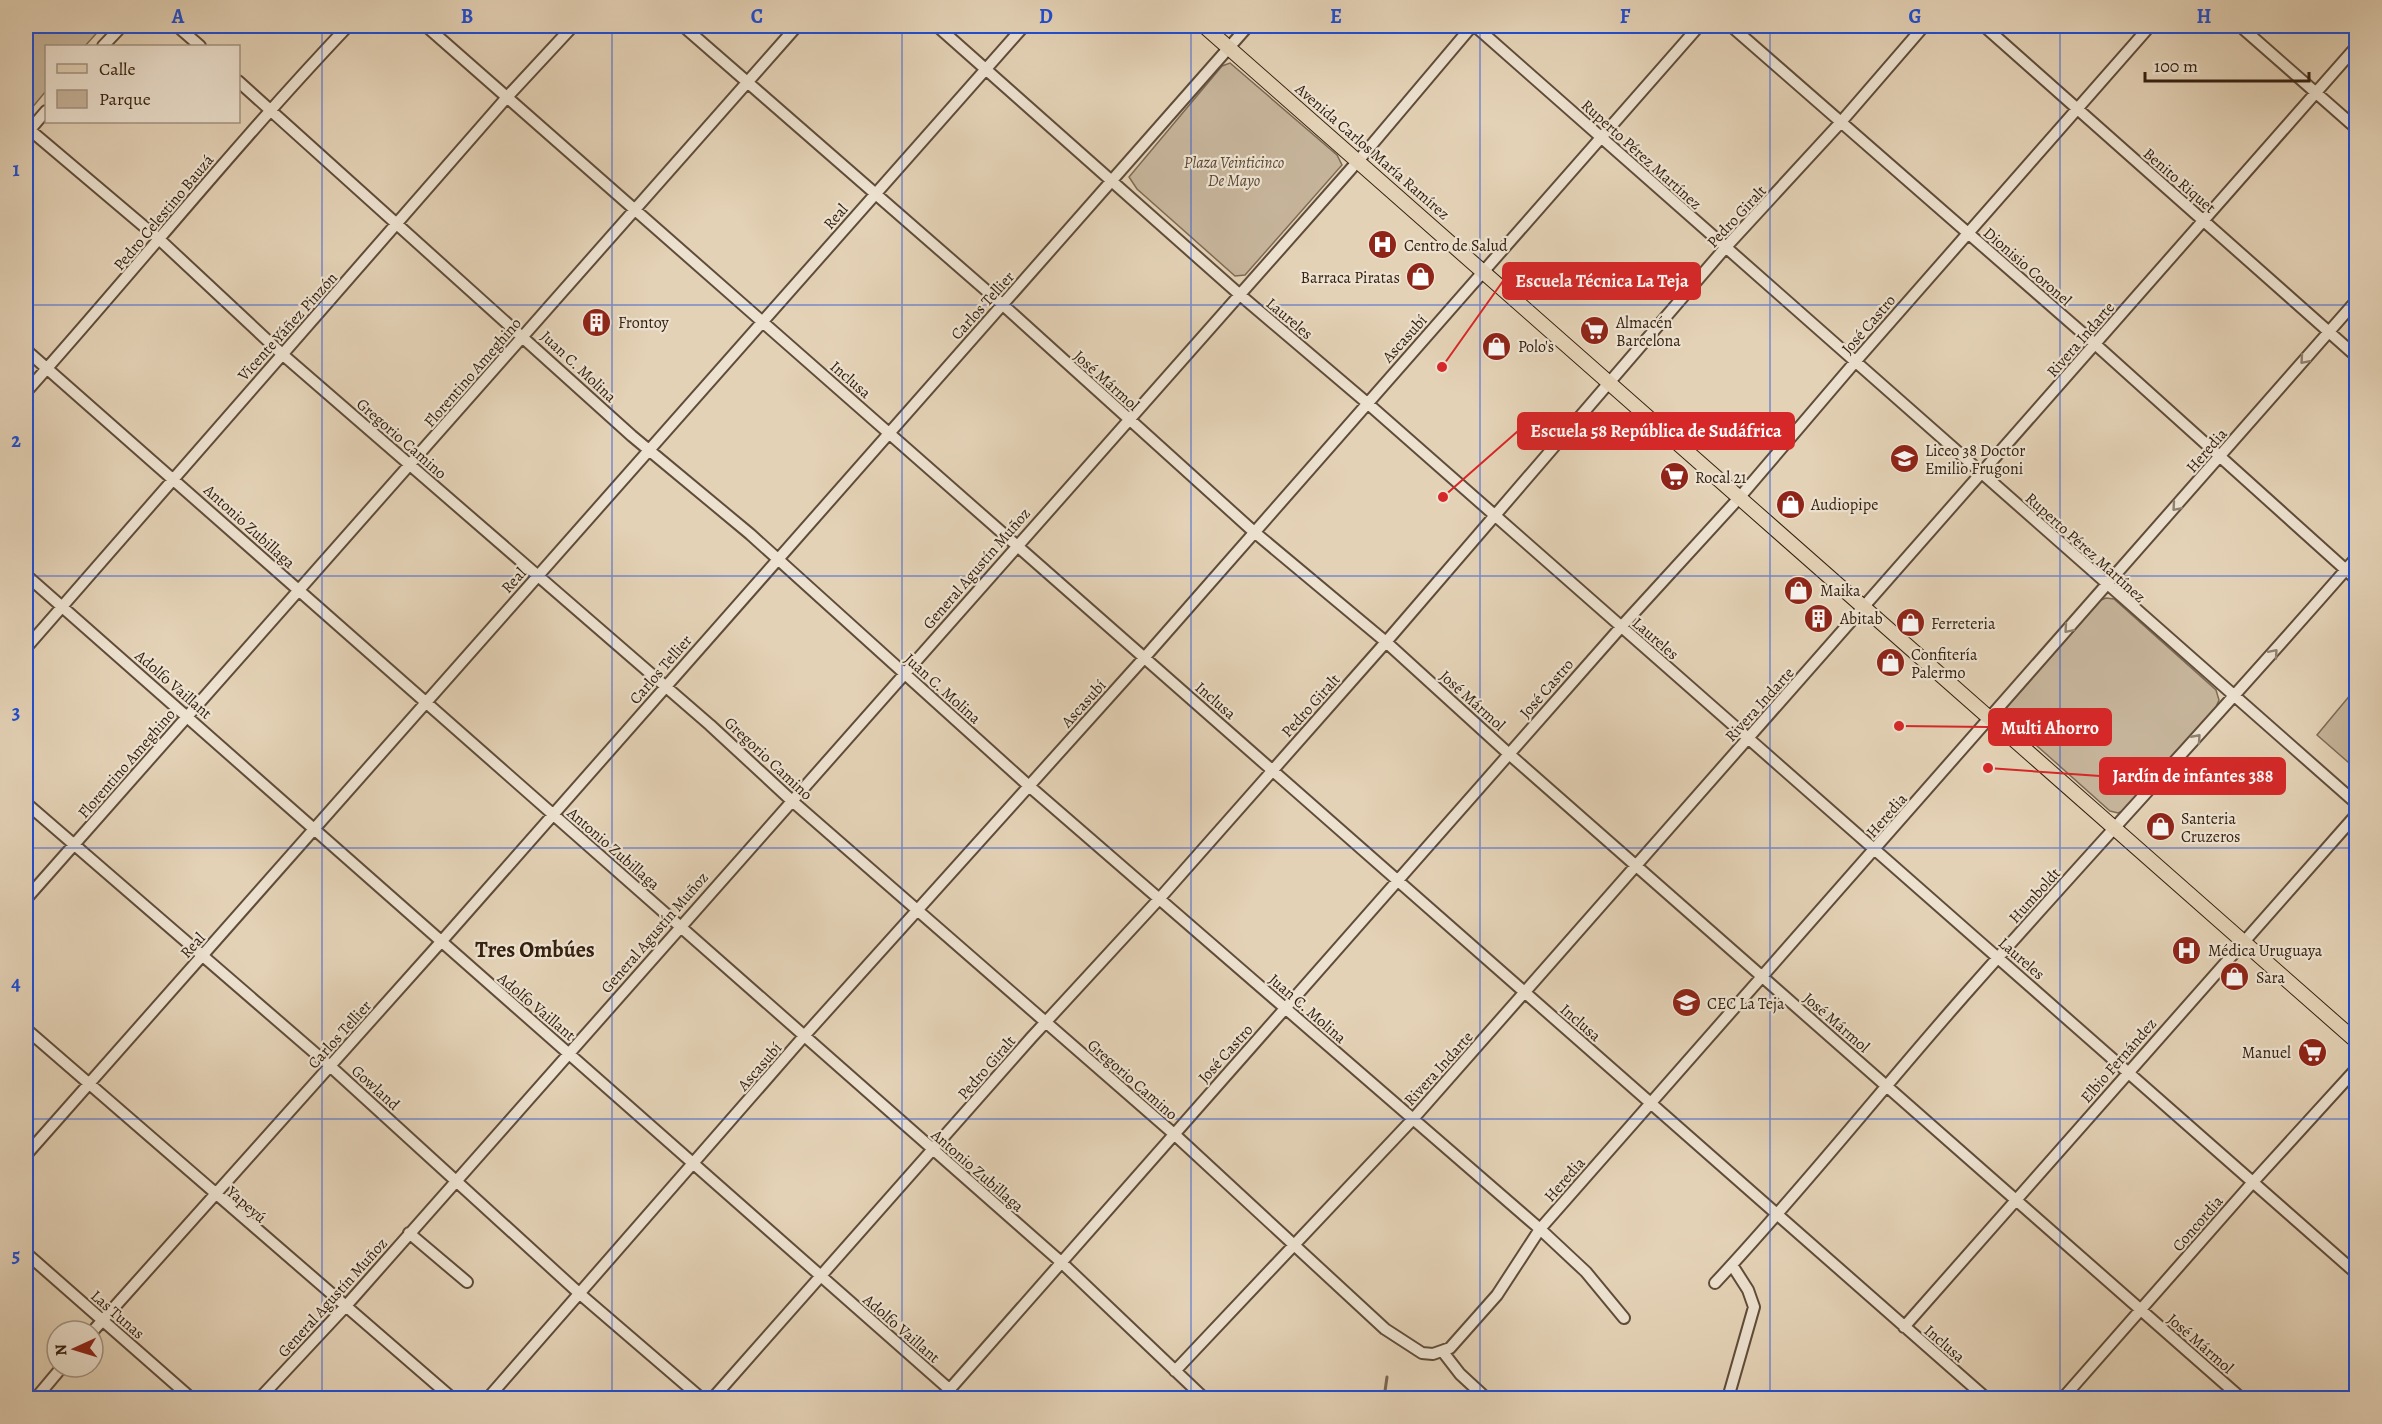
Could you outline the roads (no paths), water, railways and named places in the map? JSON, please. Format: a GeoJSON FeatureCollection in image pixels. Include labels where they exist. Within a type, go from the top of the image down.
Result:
{"type":"FeatureCollection","features":[{"type":"Feature","properties":{"kind":"main road","name":"Avenida Carlos María Ramírez"},"geometry":{"type":"LineString","coordinates":[[1204,26],[1484,270],[1739,498],[2356,1041]]}},
{"type":"Feature","properties":{"kind":"street"},"geometry":{"type":"LineString","coordinates":[[104,45],[122,26]]}},
{"type":"Feature","properties":{"kind":"street"},"geometry":{"type":"LineString","coordinates":[[177,26],[199,45]]}},
{"type":"Feature","properties":{"kind":"street","name":"Pedro Celestino Bauzá"},"geometry":{"type":"LineString","coordinates":[[26,392],[160,240],[270,108],[348,26]]}},
{"type":"Feature","properties":{"kind":"street","name":"Inclusa"},"geometry":{"type":"LineString","coordinates":[[426,26],[1986,1398]]}},
{"type":"Feature","properties":{"kind":"street","name":"Vicente Yáñez Pinzón"},"geometry":{"type":"LineString","coordinates":[[26,648],[508,96],[573,26]]}},
{"type":"Feature","properties":{"kind":"street","name":"José Mármol"},"geometry":{"type":"LineString","coordinates":[[683,26],[1003,305],[1253,531],[1386,642],[1509,754],[2017,1198],[2241,1398]]}},
{"type":"Feature","properties":{"kind":"street","name":"Florentino Ameghino"},"geometry":{"type":"LineString","coordinates":[[26,899],[798,26]]}},
{"type":"Feature","properties":{"kind":"street","name":"Laureles"},"geometry":{"type":"LineString","coordinates":[[937,26],[1239,294],[1366,402],[2356,1273]]}},
{"type":"Feature","properties":{"kind":"street","name":"Real"},"geometry":{"type":"LineString","coordinates":[[26,1155],[1024,26]]}},
{"type":"Feature","properties":{"kind":"street","name":"Carlos Tellier"},"geometry":{"type":"LineString","coordinates":[[103,1319],[440,943],[888,431],[1003,305],[1248,26]]}},
{"type":"Feature","properties":{"kind":"street","name":"Ruperto Pérez Martínez"},"geometry":{"type":"LineString","coordinates":[[1473,26],[2356,803]]}},
{"type":"Feature","properties":{"kind":"street","name":"General Agustín Muñoz"},"geometry":{"type":"LineString","coordinates":[[260,1398],[345,1307],[568,1052],[1358,161],[1473,26]]}},
{"type":"Feature","properties":{"kind":"street","name":"Ascasubí"},"geometry":{"type":"LineString","coordinates":[[488,1398],[693,1166],[805,1035],[1144,657],[1699,26]]}},
{"type":"Feature","properties":{"kind":"street","name":"Dionisio Coronel"},"geometry":{"type":"LineString","coordinates":[[1731,26],[2095,344],[2356,579]]}},
{"type":"Feature","properties":{"kind":"street","name":"Pedro Giralt"},"geometry":{"type":"LineString","coordinates":[[713,1398],[1386,642],[1725,248],[1841,122],[1924,26]]}},
{"type":"Feature","properties":{"kind":"street","name":"Benito Riquet"},"geometry":{"type":"LineString","coordinates":[[1984,26],[2356,356]]}},
{"type":"Feature","properties":{"kind":"street","name":"José Castro"},"geometry":{"type":"LineString","coordinates":[[945,1394],[1621,627],[1739,498],[1855,362],[2150,26]]}},
{"type":"Feature","properties":{"kind":"street"},"geometry":{"type":"LineString","coordinates":[[2240,26],[2356,128]]}},
{"type":"Feature","properties":{"kind":"street","name":"Rivera Indarte"},"geometry":{"type":"LineString","coordinates":[[1174,1371],[1413,1119],[2356,47]]}},
{"type":"Feature","properties":{"kind":"street","name":"Juan C. Molina"},"geometry":{"type":"LineString","coordinates":[[240,83],[649,449],[904,672],[1029,786],[1540,1229],[1586,1272],[1624,1318]]}},
{"type":"Feature","properties":{"kind":"street"},"geometry":{"type":"LineString","coordinates":[[28,133],[45,112]]}},
{"type":"Feature","properties":{"kind":"street","name":"Gregorio Camino"},"geometry":{"type":"LineString","coordinates":[[28,133],[160,240],[282,354],[665,686],[791,800],[1174,1134],[1385,1329],[1417,1351],[1427,1354],[1443,1352]]}},
{"type":"Feature","properties":{"kind":"street","name":"Heredia"},"geometry":{"type":"LineString","coordinates":[[1443,1352],[1456,1342],[1497,1295],[1540,1229],[2108,586],[2356,301]]}},
{"type":"Feature","properties":{"kind":"street","name":"Antonio Zubillaga"},"geometry":{"type":"LineString","coordinates":[[26,350],[1061,1262],[1204,1398]]}},
{"type":"Feature","properties":{"kind":"street","name":"Humboldt"},"geometry":{"type":"LineString","coordinates":[[1715,1282],[1778,1216],[1886,1085],[1998,957],[2235,697],[2356,558]]}},
{"type":"Feature","properties":{"kind":"street","name":"Adolfo Vaillant"},"geometry":{"type":"LineString","coordinates":[[26,575],[315,828],[440,943],[568,1052],[693,1166],[821,1277],[945,1394]]}},
{"type":"Feature","properties":{"kind":"street","name":"Gowland"},"geometry":{"type":"LineString","coordinates":[[26,803],[330,1066],[580,1294],[701,1398]]}},
{"type":"Feature","properties":{"kind":"street","name":"Elbio Fernández"},"geometry":{"type":"LineString","coordinates":[[1904,1327],[2356,815]]}},
{"type":"Feature","properties":{"kind":"street","name":"Yapeyú"},"geometry":{"type":"LineString","coordinates":[[26,1029],[452,1398]]}},
{"type":"Feature","properties":{"kind":"street","name":"Concordia"},"geometry":{"type":"LineString","coordinates":[[2063,1398],[2356,1069]]}},
{"type":"Feature","properties":{"kind":"street"},"geometry":{"type":"LineString","coordinates":[[409,1233],[467,1282]]}},
{"type":"Feature","properties":{"kind":"street","name":"Las Tunas"},"geometry":{"type":"LineString","coordinates":[[26,1253],[101,1319]]}},
{"type":"Feature","properties":{"kind":"street"},"geometry":{"type":"LineString","coordinates":[[1728,1398],[1754,1307],[1748,1290],[1732,1264]]}},
{"type":"Feature","properties":{"kind":"street","name":"Las Tunas"},"geometry":{"type":"LineString","coordinates":[[105,1323],[191,1398]]}},
{"type":"Feature","properties":{"kind":"street"},"geometry":{"type":"LineString","coordinates":[[1443,1352],[1460,1374],[1486,1398]]}},
{"type":"Feature","properties":{"kind":"street"},"geometry":{"type":"LineString","coordinates":[[36,1398],[52,1379]]}},
{"type":"Feature","properties":{"kind":"waterway"},"geometry":{"type":"LineString","coordinates":[[1384,1398],[1387,1377]]}},
{"type":"Feature","properties":{"kind":"place","name":"Centro de Salud"},"geometry":{"type":"Point","coordinates":[1383,245]}},
{"type":"Feature","properties":{"kind":"place","name":"Barraca Piratas"},"geometry":{"type":"Point","coordinates":[1421,277]}},
{"type":"Feature","properties":{"kind":"place","name":"Frontoy"},"geometry":{"type":"Point","coordinates":[597,322]}},
{"type":"Feature","properties":{"kind":"place","name":"Almacén Barcelona"},"geometry":{"type":"Point","coordinates":[1595,331]}},
{"type":"Feature","properties":{"kind":"place","name":"Polo's"},"geometry":{"type":"Point","coordinates":[1497,346]}},
{"type":"Feature","properties":{"kind":"place","name":"Escuela Técnica La Teja"},"geometry":{"type":"Point","coordinates":[1442,367]}},
{"type":"Feature","properties":{"kind":"place","name":"Liceo 38 Doctor Emilio Frugoni"},"geometry":{"type":"Point","coordinates":[1904,459]}},
{"type":"Feature","properties":{"kind":"place","name":"Rocal 21"},"geometry":{"type":"Point","coordinates":[1674,477]}},
{"type":"Feature","properties":{"kind":"place","name":"Escuela 58 República de Sudáfrica"},"geometry":{"type":"Point","coordinates":[1443,497]}},
{"type":"Feature","properties":{"kind":"place","name":"Audiopipe"},"geometry":{"type":"Point","coordinates":[1790,504]}},
{"type":"Feature","properties":{"kind":"place","name":"Maika"},"geometry":{"type":"Point","coordinates":[1799,590]}},
{"type":"Feature","properties":{"kind":"place","name":"Abitab"},"geometry":{"type":"Point","coordinates":[1819,618]}},
{"type":"Feature","properties":{"kind":"place","name":"Ferreteria"},"geometry":{"type":"Point","coordinates":[1910,623]}},
{"type":"Feature","properties":{"kind":"place","name":"Confitería Palermo"},"geometry":{"type":"Point","coordinates":[1890,663]}},
{"type":"Feature","properties":{"kind":"place","name":"Multi Ahorro"},"geometry":{"type":"Point","coordinates":[1899,726]}},
{"type":"Feature","properties":{"kind":"place","name":"Jardín de infantes 388"},"geometry":{"type":"Point","coordinates":[1988,768]}},
{"type":"Feature","properties":{"kind":"place","name":"Santeria Cruzeros"},"geometry":{"type":"Point","coordinates":[2160,827]}},
{"type":"Feature","properties":{"kind":"place","name":"Médica Uruguaya"},"geometry":{"type":"Point","coordinates":[2187,950]}},
{"type":"Feature","properties":{"kind":"place","name":"Sara"},"geometry":{"type":"Point","coordinates":[2235,977]}},
{"type":"Feature","properties":{"kind":"place","name":"CEC La Teja"},"geometry":{"type":"Point","coordinates":[1686,1003]}},
{"type":"Feature","properties":{"kind":"place","name":"Manuel"},"geometry":{"type":"Point","coordinates":[2312,1052]}},
{"type":"Feature","properties":{"kind":"district","name":"Tres Ombúes"},"geometry":{"type":"Point","coordinates":[535,949]}},
{"type":"Feature","properties":{"kind":"park label","name":"Plaza Veinticinco De Mayo"},"geometry":{"type":"Point","coordinates":[1234,171]}}]}
